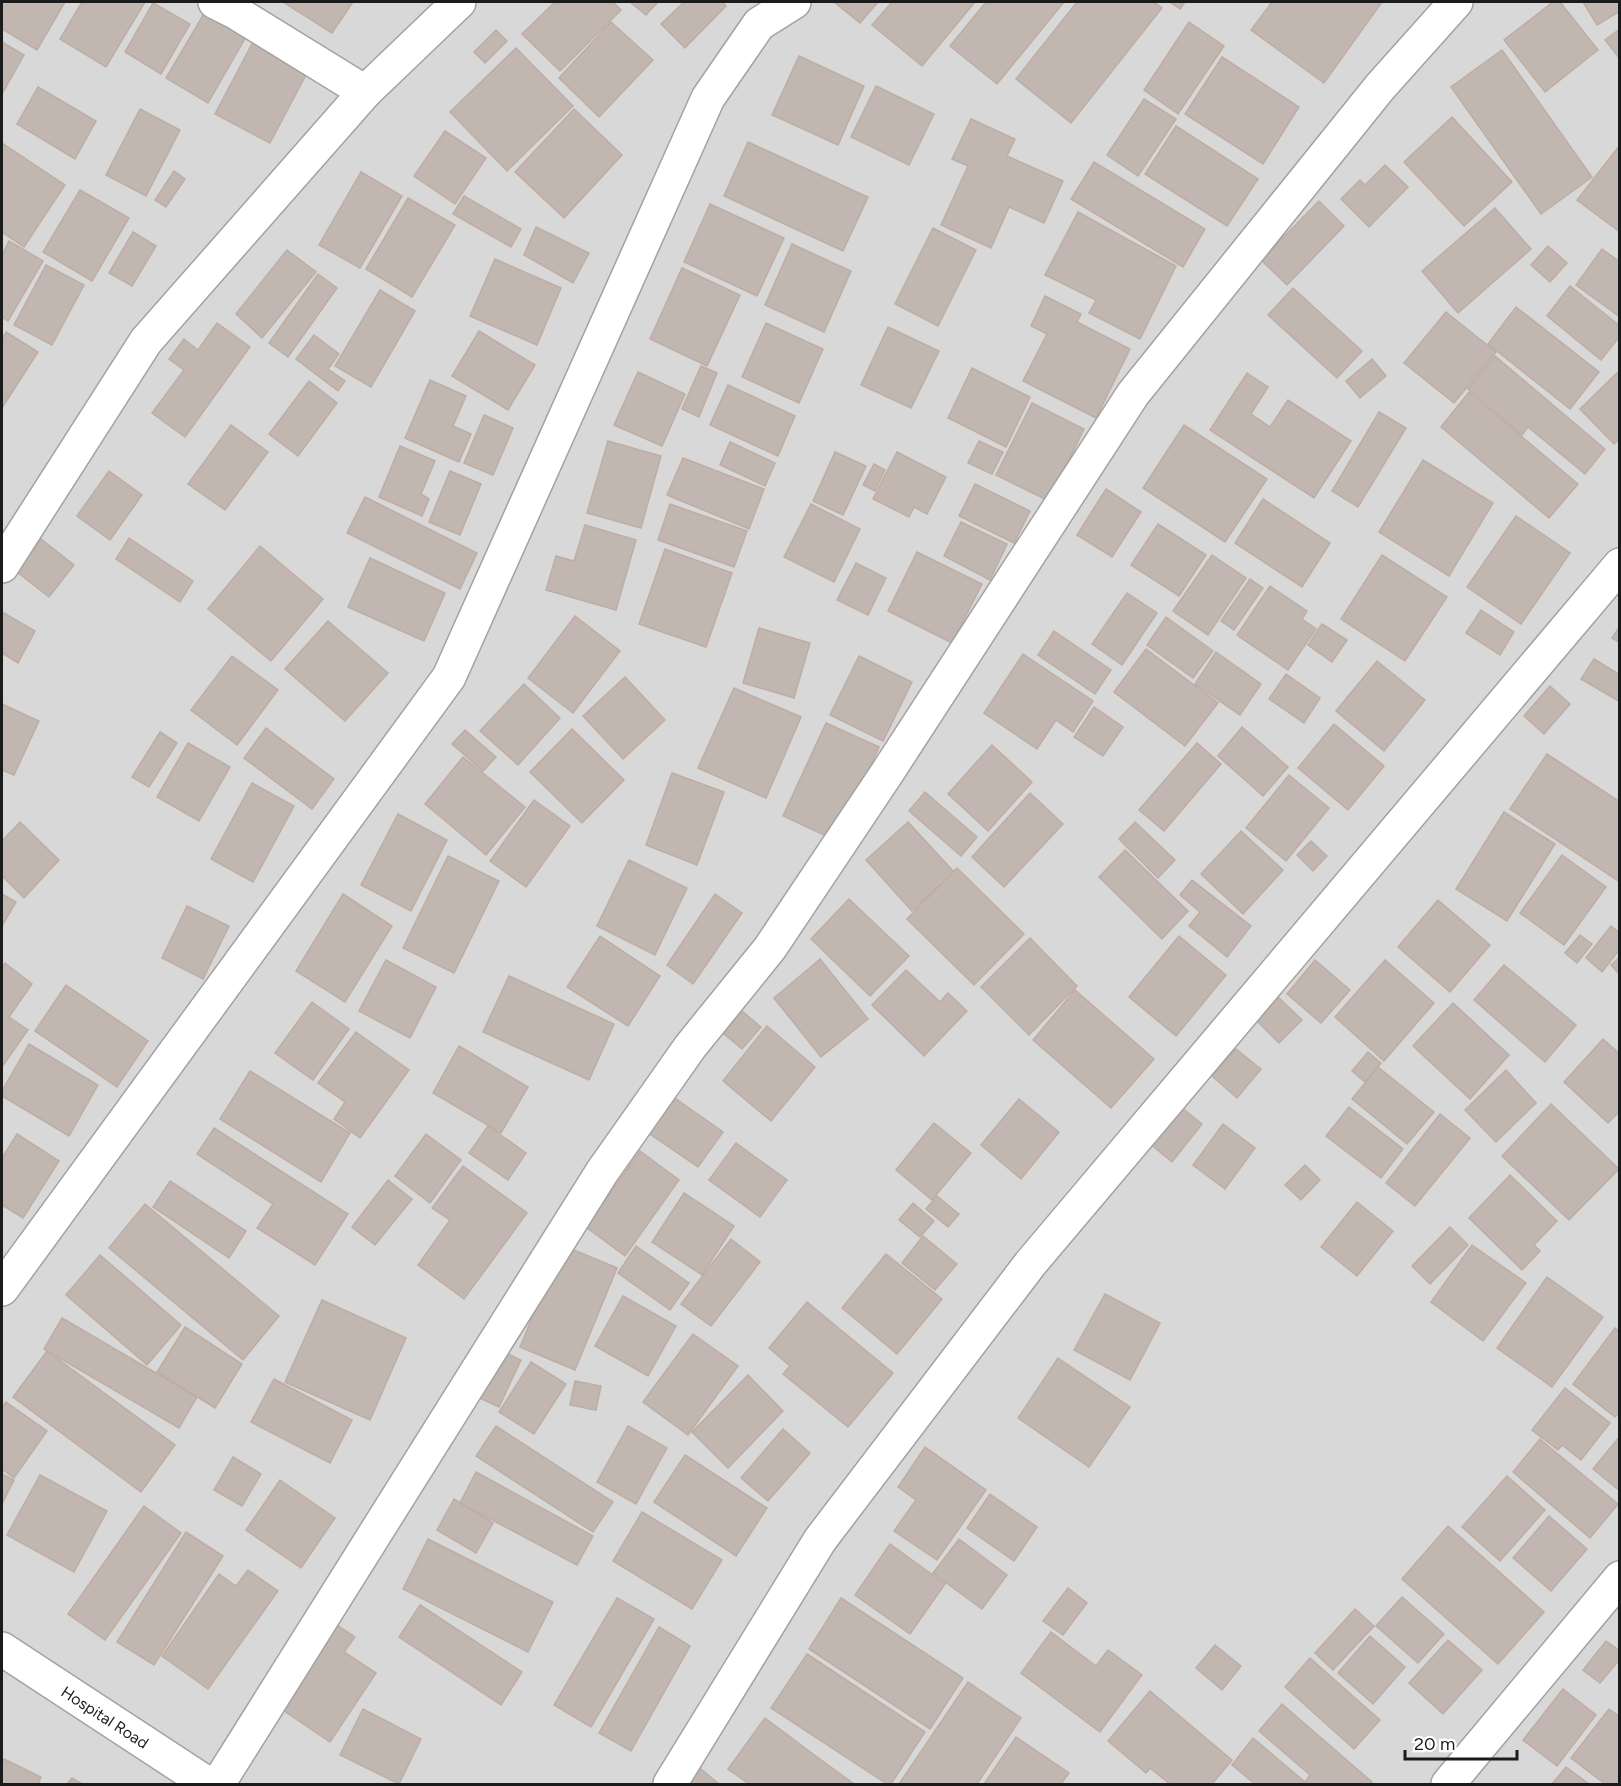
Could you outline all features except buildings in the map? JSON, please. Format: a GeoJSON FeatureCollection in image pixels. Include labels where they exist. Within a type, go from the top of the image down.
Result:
{"type":"FeatureCollection","features":[{"type":"Feature","properties":{"kind":"street"},"geometry":{"type":"LineString","coordinates":[[2,566],[146,341],[365,92],[459,2]]}},
{"type":"Feature","properties":{"kind":"street"},"geometry":{"type":"LineString","coordinates":[[2,1289],[449,676],[708,98],[759,24],[795,2]]}},
{"type":"Feature","properties":{"kind":"street"},"geometry":{"type":"LineString","coordinates":[[218,1785],[603,1172],[690,1047],[770,948],[887,773],[1133,394],[1380,87],[1455,2]]}},
{"type":"Feature","properties":{"kind":"street"},"geometry":{"type":"LineString","coordinates":[[231,5],[365,92]]}},
{"type":"Feature","properties":{"kind":"street"},"geometry":{"type":"LineString","coordinates":[[670,1785],[820,1540],[1030,1264],[1620,565]]}},
{"type":"Feature","properties":{"kind":"street"},"geometry":{"type":"LineString","coordinates":[[1448,1785],[1620,1578]]}},
{"type":"Feature","properties":{"kind":"street","name":"Hospital Road"},"geometry":{"type":"LineString","coordinates":[[2,1649],[208,1785]]}},
{"type":"Feature","properties":{"kind":"shaded area"},"geometry":{"type":"Polygon","coordinates":[[[2,2],[1619,2],[1619,1784],[2,1784],[2,2]]]}}]}
